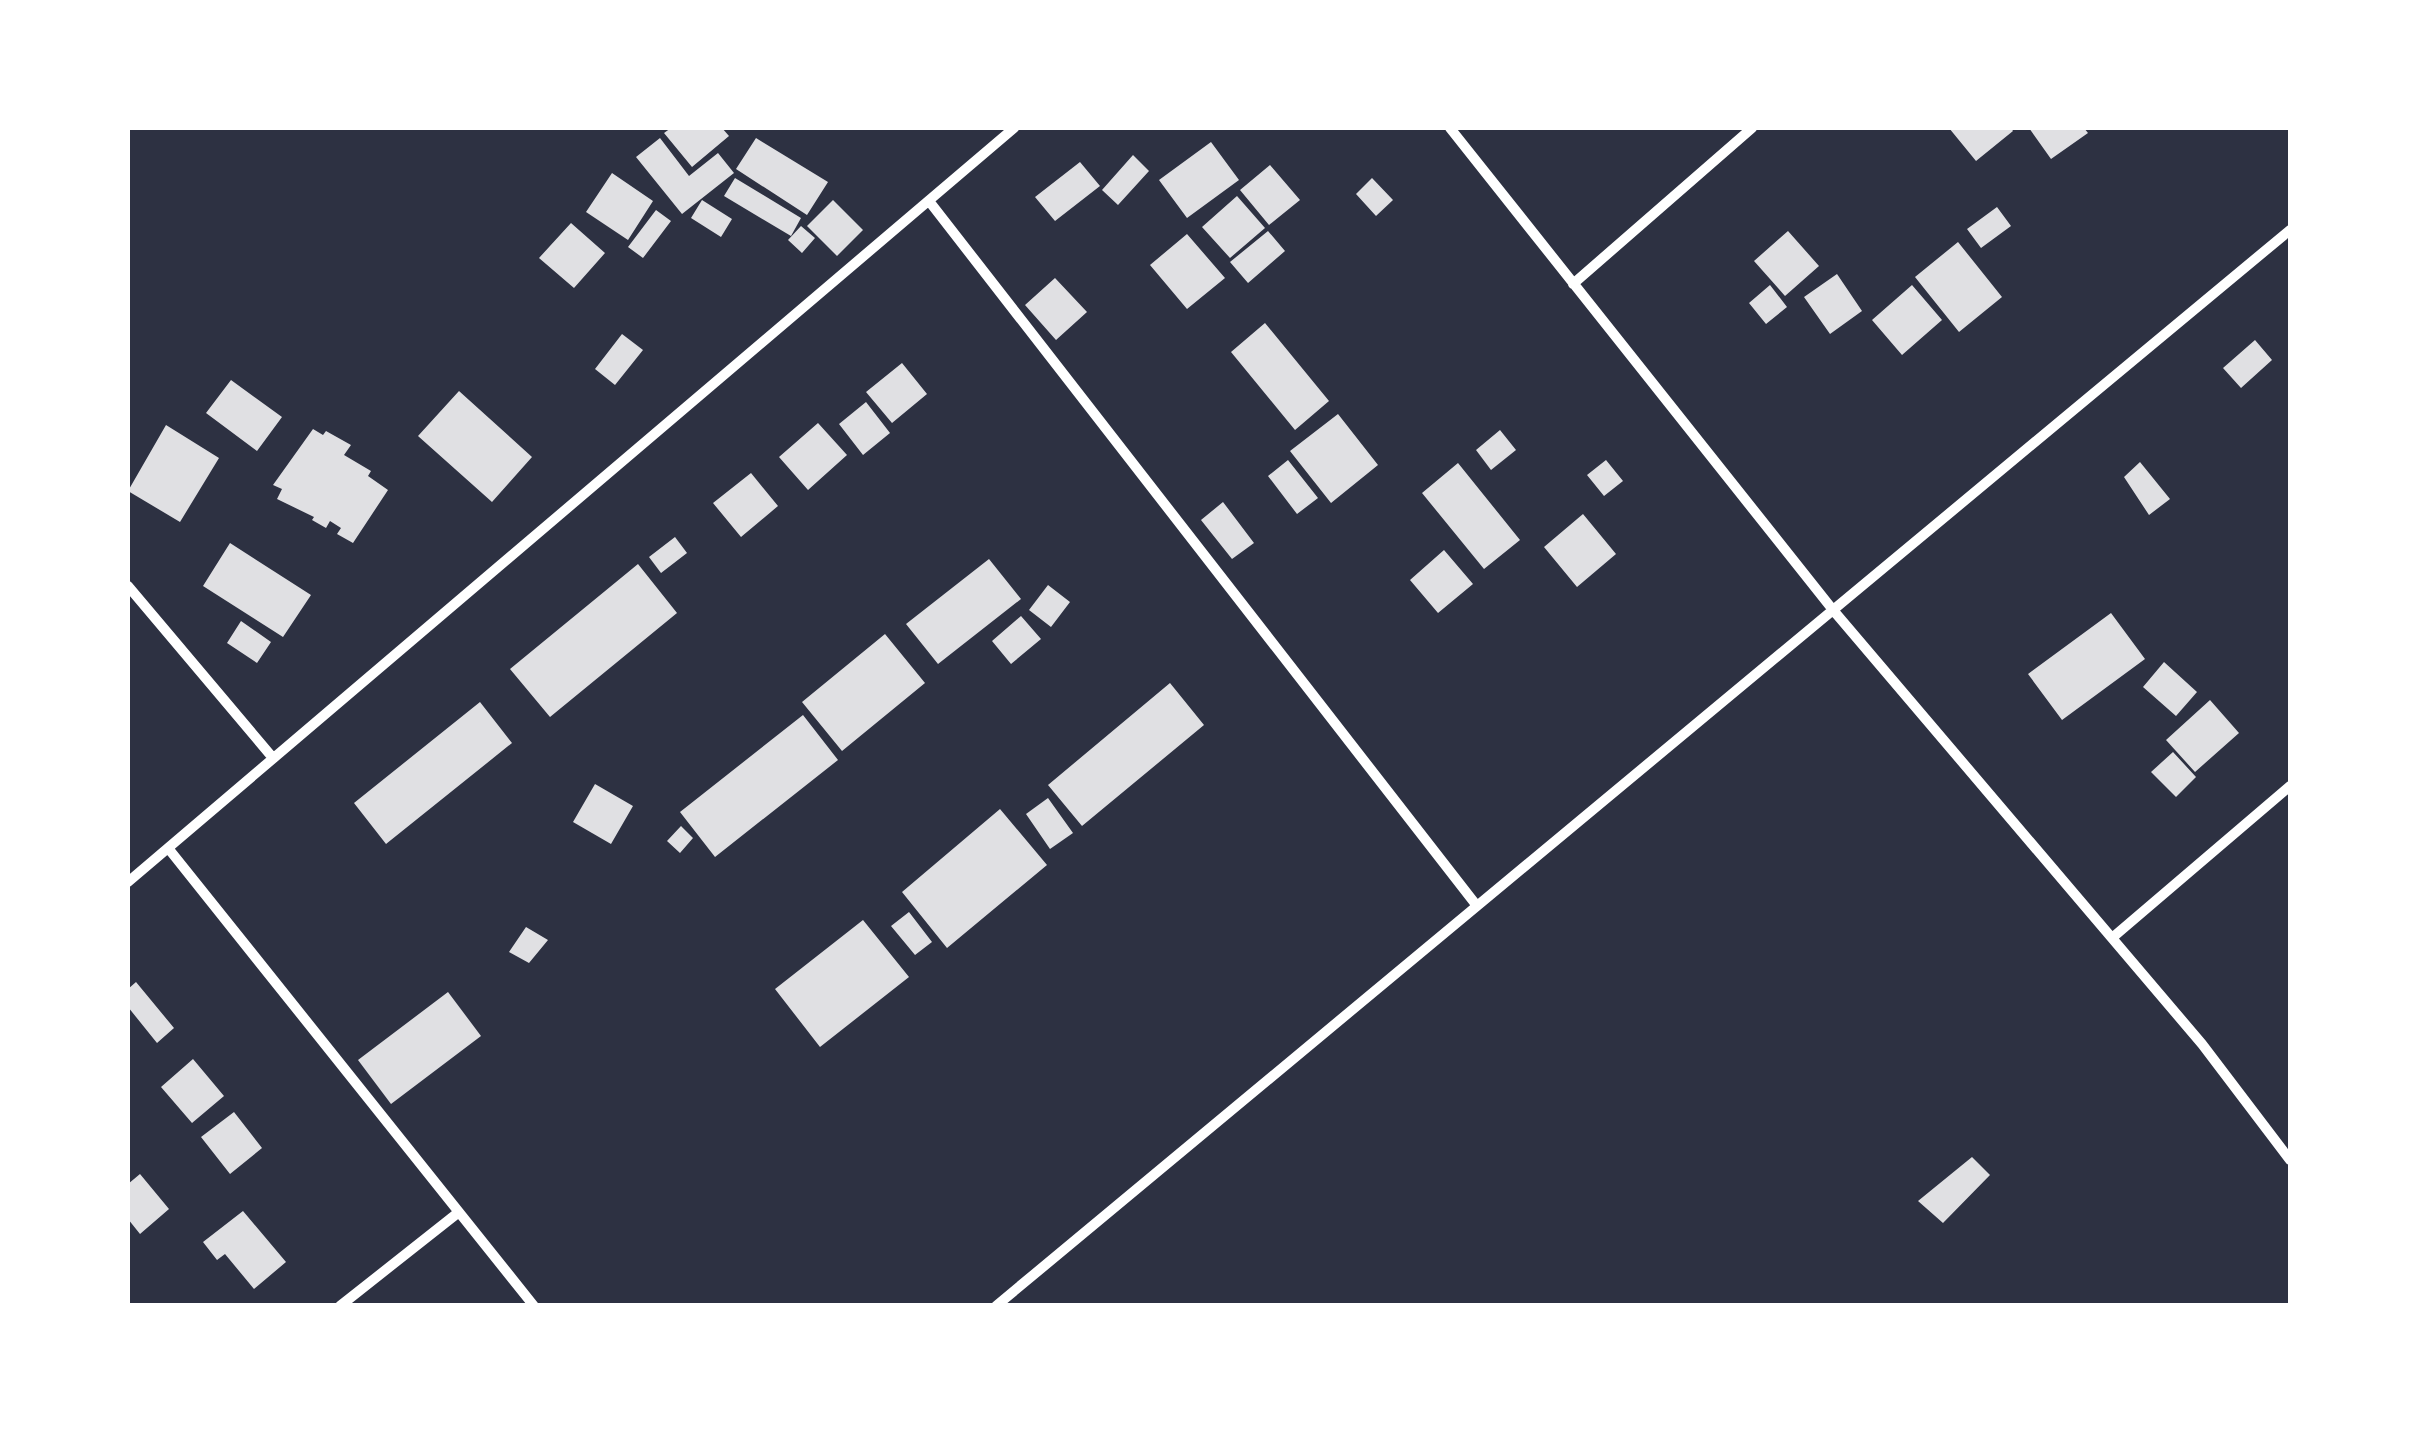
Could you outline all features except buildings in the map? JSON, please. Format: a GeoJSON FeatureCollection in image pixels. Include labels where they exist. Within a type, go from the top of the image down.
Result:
{"type":"FeatureCollection","features":[{"type":"Feature","properties":{"kind":"street"},"geometry":{"type":"LineString","coordinates":[[128,882],[1014,128]]}},
{"type":"Feature","properties":{"kind":"street"},"geometry":{"type":"LineString","coordinates":[[1450,128],[1833,610],[2202,1044],[2290,1160]]}},
{"type":"Feature","properties":{"kind":"street"},"geometry":{"type":"LineString","coordinates":[[1572,284],[1752,128]]}},
{"type":"Feature","properties":{"kind":"street"},"geometry":{"type":"LineString","coordinates":[[929,200],[1477,906]]}},
{"type":"Feature","properties":{"kind":"street"},"geometry":{"type":"LineString","coordinates":[[996,1306],[2290,230]]}},
{"type":"Feature","properties":{"kind":"street"},"geometry":{"type":"LineString","coordinates":[[128,586],[272,758]]}},
{"type":"Feature","properties":{"kind":"street"},"geometry":{"type":"LineString","coordinates":[[2112,938],[2290,786]]}},
{"type":"Feature","properties":{"kind":"street"},"geometry":{"type":"LineString","coordinates":[[168,848],[534,1306]]}},
{"type":"Feature","properties":{"kind":"street"},"geometry":{"type":"LineString","coordinates":[[340,1306],[459,1212]]}}]}
